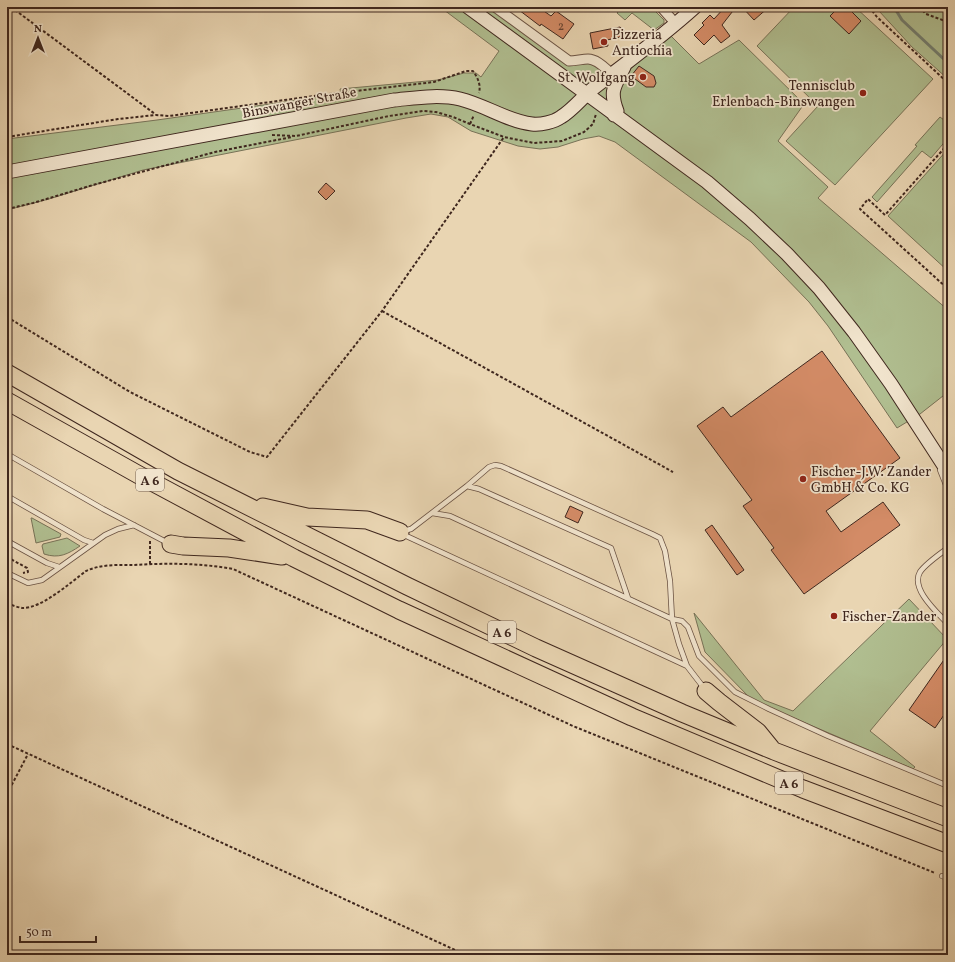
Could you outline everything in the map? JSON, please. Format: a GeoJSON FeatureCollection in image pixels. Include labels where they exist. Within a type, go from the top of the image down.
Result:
{"type":"FeatureCollection","features":[{"type":"Feature","properties":{"kind":"highway","name":"A 6"},"geometry":{"type":"LineString","coordinates":[[7,373],[178,471],[407,586],[536,648],[682,713],[774,751],[948,818]]}},
{"type":"Feature","properties":{"kind":"highway","name":"A 6"},"geometry":{"type":"LineString","coordinates":[[7,401],[294,558],[399,610],[632,717],[803,788],[948,844]]}},
{"type":"Feature","properties":{"kind":"highway"},"geometry":{"type":"LineString","coordinates":[[236,500],[307,517],[368,520],[400,532]]}},
{"type":"Feature","properties":{"kind":"highway"},"geometry":{"type":"LineString","coordinates":[[171,544],[229,548],[294,558]]}},
{"type":"Feature","properties":{"kind":"highway"},"geometry":{"type":"LineString","coordinates":[[706,691],[758,732],[774,751]]}},
{"type":"Feature","properties":{"kind":"main road"},"geometry":{"type":"LineString","coordinates":[[468,7],[707,182],[788,254],[819,288],[854,332],[891,384],[948,472]]}},
{"type":"Feature","properties":{"kind":"main road","name":"Binswanger Straße"},"geometry":{"type":"LineString","coordinates":[[7,172],[394,100],[438,96],[460,99],[514,120],[533,124],[547,123],[560,118],[569,112],[586,94],[676,24],[695,7]]}},
{"type":"Feature","properties":{"kind":"main road"},"geometry":{"type":"LineString","coordinates":[[614,115],[617,111],[613,97],[613,89],[625,64]]}},
{"type":"Feature","properties":{"kind":"street"},"geometry":{"type":"LineString","coordinates":[[495,7],[569,61],[589,59],[595,60],[612,74]]}},
{"type":"Feature","properties":{"kind":"street"},"geometry":{"type":"LineString","coordinates":[[661,7],[676,24]]}},
{"type":"Feature","properties":{"kind":"lane"},"geometry":{"type":"LineString","coordinates":[[933,450],[948,490]]}},
{"type":"Feature","properties":{"kind":"lane"},"geometry":{"type":"LineString","coordinates":[[7,454],[103,509],[171,544]]}},
{"type":"Feature","properties":{"kind":"lane"},"geometry":{"type":"LineString","coordinates":[[400,532],[411,529],[489,467],[495,465],[502,466],[660,538],[666,551],[670,581],[672,619],[675,633],[687,666],[706,691]]}},
{"type":"Feature","properties":{"kind":"lane"},"geometry":{"type":"LineString","coordinates":[[467,486],[480,489],[611,548],[628,598]]}},
{"type":"Feature","properties":{"kind":"lane"},"geometry":{"type":"LineString","coordinates":[[7,496],[84,540],[93,543]]}},
{"type":"Feature","properties":{"kind":"lane"},"geometry":{"type":"LineString","coordinates":[[432,513],[450,516],[672,619],[682,621],[688,627],[699,656],[735,692],[828,736],[948,786]]}},
{"type":"Feature","properties":{"kind":"lane"},"geometry":{"type":"LineString","coordinates":[[7,573],[20,581],[28,583],[34,583],[42,580],[93,543],[118,529],[134,525]]}},
{"type":"Feature","properties":{"kind":"lane"},"geometry":{"type":"LineString","coordinates":[[400,532],[687,666]]}},
{"type":"Feature","properties":{"kind":"lane"},"geometry":{"type":"LineString","coordinates":[[7,541],[47,563],[59,567]]}},
{"type":"Feature","properties":{"kind":"lane"},"geometry":{"type":"LineString","coordinates":[[943,552],[948,542]]}},
{"type":"Feature","properties":{"kind":"lane"},"geometry":{"type":"LineString","coordinates":[[948,548],[920,572],[918,580],[927,602],[948,624]]}},
{"type":"Feature","properties":{"kind":"lane"},"geometry":{"type":"LineString","coordinates":[[942,876],[948,878]]}},
{"type":"Feature","properties":{"kind":"path"},"geometry":{"type":"LineString","coordinates":[[11,7],[156,115]]}},
{"type":"Feature","properties":{"kind":"path"},"geometry":{"type":"LineString","coordinates":[[868,7],[948,83]]}},
{"type":"Feature","properties":{"kind":"path"},"geometry":{"type":"LineString","coordinates":[[919,7],[926,14],[948,22]]}},
{"type":"Feature","properties":{"kind":"path"},"geometry":{"type":"LineString","coordinates":[[7,136],[118,119],[156,115],[169,116],[321,95],[434,82],[466,71],[473,72],[478,77],[480,88],[478,105],[470,124]]}},
{"type":"Feature","properties":{"kind":"path"},"geometry":{"type":"LineString","coordinates":[[7,209],[33,204],[93,185],[216,152],[389,116],[423,111],[453,116],[504,137],[534,143],[562,141],[584,132],[593,124],[599,104]]}},
{"type":"Feature","properties":{"kind":"path"},"geometry":{"type":"LineString","coordinates":[[268,135],[296,136]]}},
{"type":"Feature","properties":{"kind":"path"},"geometry":{"type":"LineString","coordinates":[[7,317],[130,392],[250,452],[267,458],[382,311],[504,137]]}},
{"type":"Feature","properties":{"kind":"path"},"geometry":{"type":"LineString","coordinates":[[948,144],[885,215],[868,199],[860,209],[948,289]]}},
{"type":"Feature","properties":{"kind":"path"},"geometry":{"type":"LineString","coordinates":[[382,311],[673,472]]}},
{"type":"Feature","properties":{"kind":"path"},"geometry":{"type":"LineString","coordinates":[[150,564],[149,544],[151,534]]}},
{"type":"Feature","properties":{"kind":"path"},"geometry":{"type":"LineString","coordinates":[[7,557],[28,568]]}},
{"type":"Feature","properties":{"kind":"path"},"geometry":{"type":"LineString","coordinates":[[7,603],[22,608],[42,602],[86,571],[102,566],[150,564],[217,566],[233,569],[573,726],[942,876]]}},
{"type":"Feature","properties":{"kind":"path"},"geometry":{"type":"LineString","coordinates":[[7,744],[466,955]]}},
{"type":"Feature","properties":{"kind":"path"},"geometry":{"type":"LineString","coordinates":[[7,794],[28,754]]}},
{"type":"Feature","properties":{"kind":"green space"},"geometry":{"type":"Polygon","coordinates":[[[440,7],[489,7],[563,61],[570,65],[591,63],[618,85],[638,60],[670,35],[699,64],[739,40],[804,104],[778,141],[828,187],[818,198],[948,310],[948,392],[920,414],[897,428],[828,326],[809,302],[751,242],[615,142],[599,136],[583,139],[558,147],[540,149],[518,146],[471,131],[448,117],[431,114],[143,170],[49,199],[7,210],[7,139],[341,94],[340,89],[438,80],[464,73],[476,73],[481,77],[499,51],[440,7]]]}},
{"type":"Feature","properties":{"kind":"green space"},"geometry":{"type":"Polygon","coordinates":[[[622,7],[651,7],[664,20],[664,23],[654,30],[632,13],[625,20],[617,13],[622,7]]]}},
{"type":"Feature","properties":{"kind":"green space","name":"Tennisclub Erlenbach-Binswangen"},"geometry":{"type":"Polygon","coordinates":[[[794,7],[855,7],[933,79],[835,185],[786,141],[818,106],[757,46],[794,7]]]}},
{"type":"Feature","properties":{"kind":"green space"},"geometry":{"type":"Polygon","coordinates":[[[877,7],[948,7],[948,79],[912,47],[877,7]]]}},
{"type":"Feature","properties":{"kind":"green space"},"geometry":{"type":"Polygon","coordinates":[[[940,117],[948,123],[948,138],[931,158],[922,151],[877,202],[872,197],[917,146],[915,145],[940,117]]]}},
{"type":"Feature","properties":{"kind":"green space"},"geometry":{"type":"Polygon","coordinates":[[[948,149],[948,271],[888,216],[948,149]]]}},
{"type":"Feature","properties":{"kind":"green space"},"geometry":{"type":"Polygon","coordinates":[[[31,518],[61,534],[60,537],[36,543],[31,518]]]}},
{"type":"Feature","properties":{"kind":"green space"},"geometry":{"type":"Polygon","coordinates":[[[67,538],[80,546],[59,556],[44,554],[43,544],[67,538]]]}},
{"type":"Feature","properties":{"kind":"green space"},"geometry":{"type":"Polygon","coordinates":[[[909,599],[947,639],[870,731],[915,767],[913,769],[782,713],[749,697],[705,652],[694,613],[764,700],[793,711],[909,599]]]}},
{"type":"Feature","properties":{"kind":"building"},"geometry":{"type":"Polygon","coordinates":[[[515,7],[538,7],[551,16],[556,11],[574,24],[563,39],[541,24],[540,26],[515,7]]]}},
{"type":"Feature","properties":{"kind":"building"},"geometry":{"type":"Polygon","coordinates":[[[725,7],[736,7],[722,25],[730,36],[721,43],[714,35],[704,45],[694,35],[704,25],[702,23],[710,15],[714,19],[725,7]]]}},
{"type":"Feature","properties":{"kind":"building"},"geometry":{"type":"Polygon","coordinates":[[[742,7],[769,7],[754,20],[742,7]]]}},
{"type":"Feature","properties":{"kind":"building"},"geometry":{"type":"Polygon","coordinates":[[[839,7],[847,7],[861,21],[849,34],[830,16],[839,7]]]}},
{"type":"Feature","properties":{"kind":"building"},"geometry":{"type":"Polygon","coordinates":[[[620,27],[629,35],[607,40],[608,46],[593,49],[590,33],[620,27]]]}},
{"type":"Feature","properties":{"kind":"building","name":"St. Wolfgang"},"geometry":{"type":"Polygon","coordinates":[[[639,66],[654,76],[656,83],[654,87],[646,87],[631,76],[639,66]]]}},
{"type":"Feature","properties":{"kind":"building"},"geometry":{"type":"Polygon","coordinates":[[[326,183],[335,191],[326,200],[318,192],[326,183]]]}},
{"type":"Feature","properties":{"kind":"building","name":"Fischer-J.W. Zander GmbH & Co. KG"},"geometry":{"type":"Polygon","coordinates":[[[822,351],[900,458],[826,511],[841,532],[883,502],[900,525],[804,594],[771,550],[774,548],[743,506],[752,500],[697,426],[723,407],[731,417],[822,351]]]}},
{"type":"Feature","properties":{"kind":"building"},"geometry":{"type":"Polygon","coordinates":[[[570,506],[583,512],[578,523],[565,517],[570,506]]]}},
{"type":"Feature","properties":{"kind":"building"},"geometry":{"type":"Polygon","coordinates":[[[712,525],[744,570],[737,575],[705,530],[712,525]]]}},
{"type":"Feature","properties":{"kind":"building"},"geometry":{"type":"Polygon","coordinates":[[[948,654],[948,709],[935,728],[909,710],[948,654]]]}},
{"type":"Feature","properties":{"kind":"waterway"},"geometry":{"type":"LineString","coordinates":[[894,7],[902,20],[948,63]]}},
{"type":"Feature","properties":{"kind":"place","name":"Pizzeria Antiochia"},"geometry":{"type":"Point","coordinates":[604,42]}},
{"type":"Feature","properties":{"kind":"place","name":"St. Wolfgang"},"geometry":{"type":"Point","coordinates":[643,77]}},
{"type":"Feature","properties":{"kind":"place","name":"Tennisclub Erlenbach-Binswangen"},"geometry":{"type":"Point","coordinates":[863,93]}},
{"type":"Feature","properties":{"kind":"place","name":"Fischer-J.W. Zander GmbH & Co. KG"},"geometry":{"type":"Point","coordinates":[803,479]}},
{"type":"Feature","properties":{"kind":"place","name":"Fischer-Zander"},"geometry":{"type":"Point","coordinates":[834,616]}}]}
